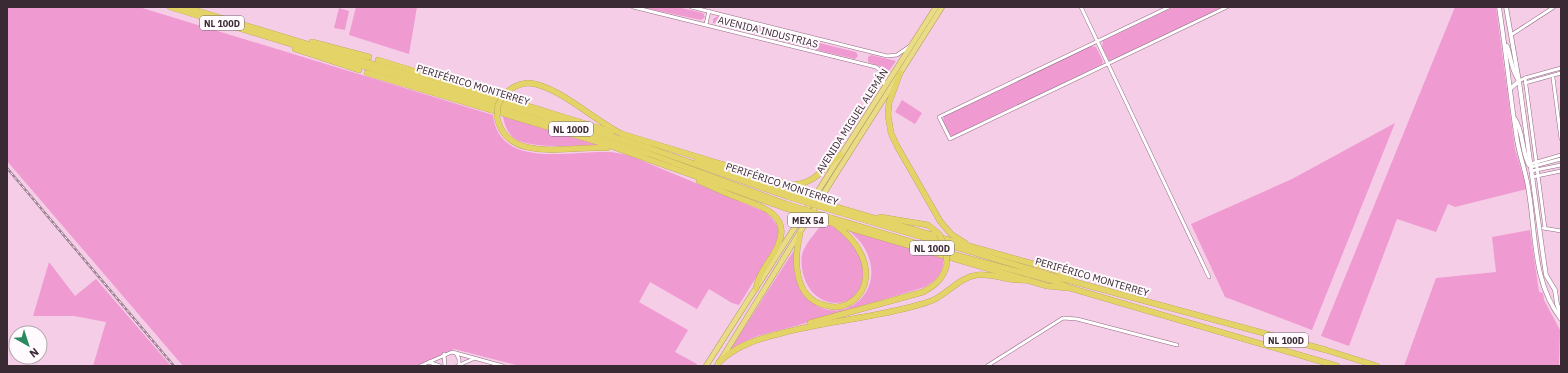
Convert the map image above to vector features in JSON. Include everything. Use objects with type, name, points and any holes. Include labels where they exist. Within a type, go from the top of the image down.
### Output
[{"type":"highway","name":"PERIFÉRICO MONTERREY","points":[[170,7],[649,148],[790,195],[1072,281],[1326,350],[1377,366]]},
{"type":"highway","name":"PERIFÉRICO MONTERREY","points":[[185,7],[274,37],[650,154],[786,206],[831,221],[1054,281],[1070,288],[1337,366]]},
{"type":"highway","name":"AVENIDA MIGUEL ALEMÁN","points":[[706,366],[936,7]]},
{"type":"highway","name":"AVENIDA MIGUEL ALEMÁN","points":[[718,364],[942,7]]},
{"type":"highway","points":[[274,37],[294,37],[369,57]]},
{"type":"highway","points":[[274,37],[295,49],[359,70]]},
{"type":"highway","points":[[378,60],[790,185],[800,184],[815,179],[840,155]]},
{"type":"highway","points":[[367,73],[619,150],[786,206]]},
{"type":"highway","points":[[900,74],[890,97],[888,109],[889,127],[893,140],[943,225],[951,234],[960,240],[986,250]]},
{"type":"highway","points":[[619,150],[603,147],[548,150],[516,143],[507,138],[500,130],[497,117],[498,105],[504,94],[514,87],[524,83],[541,86],[568,100],[605,126],[622,134]]},
{"type":"highway","points":[[661,146],[790,195]]},
{"type":"highway","points":[[668,166],[722,191],[764,207],[776,216],[781,230],[780,241],[760,275],[756,289]]},
{"type":"highway","points":[[836,209],[863,215],[1056,270],[1072,281]]},
{"type":"highway","points":[[801,328],[824,319],[923,292],[941,279],[947,264],[946,248],[939,234],[928,225],[863,215]]},
{"type":"highway","points":[[800,234],[796,254],[797,270],[800,282],[806,293],[819,304],[835,307],[845,305],[855,299],[862,291],[866,278],[866,272],[863,259],[857,246],[847,234],[831,221]]},
{"type":"highway","points":[[831,221],[1052,287],[1070,288]]},
{"type":"highway","points":[[718,364],[731,352],[745,344],[801,328],[916,306],[935,299],[960,281],[975,275],[1013,280],[1028,280]]},
{"type":"street","name":"AVENIDA INDUSTRIAS","points":[[633,7],[876,66],[882,72],[885,87]]},
{"type":"street","name":"AVENIDA INDUSTRIAS","points":[[691,7],[886,56],[898,55],[912,45]]},
{"type":"street","points":[[1081,7],[1209,277]]},
{"type":"street","points":[[1169,7],[939,117],[950,139],[1227,7]]},
{"type":"street","points":[[1499,7],[1517,141],[1526,172],[1530,194],[1536,251],[1542,282],[1561,319]]},
{"type":"street","points":[[1506,7],[1520,81],[1546,275],[1555,290],[1557,304],[1561,314]]},
{"type":"street","points":[[1511,35],[1554,7]]},
{"type":"street","points":[[706,24],[709,11]]},
{"type":"street","points":[[1504,41],[1510,54],[1513,72],[1520,81],[1525,83],[1561,74]]},
{"type":"street","points":[[1510,89],[1524,78],[1561,68]]},
{"type":"street","points":[[1552,70],[1561,139]]},
{"type":"street","points":[[1524,78],[1545,228]]},
{"type":"street","points":[[1556,97],[1561,95]]},
{"type":"street","points":[[1514,116],[1520,126],[1525,158],[1531,168],[1538,170],[1561,165]]},
{"type":"street","points":[[1531,168],[1536,164],[1561,155]]},
{"type":"street","points":[[1536,164],[1561,159]]},
{"type":"street","points":[[1532,177],[1561,171]]},
{"type":"street","points":[[1539,228],[1561,231]]},
{"type":"street","points":[[987,366],[1063,318],[1077,319],[1178,345]]},
{"type":"street","points":[[420,366],[450,352],[503,366]]},
{"type":"street","points":[[456,353],[459,359],[458,366]]},
{"type":"street","points":[[444,354],[445,366]]},
{"type":"street","points":[[458,366],[473,359]]},
{"type":"street","points":[[429,362],[440,366]]},
{"type":"shaded area","points":[[7,7],[139,7],[493,115],[498,132],[508,143],[522,150],[556,154],[610,152],[631,156],[765,212],[777,225],[779,233],[778,242],[739,305],[732,303],[709,289],[697,309],[650,282],[639,302],[688,330],[675,352],[697,364],[695,366],[520,366],[454,349],[417,366],[183,366],[7,161]]},
{"type":"shaded area","points":[[356,7],[417,7],[409,54],[349,35]]},
{"type":"shaded area","points":[[640,7],[677,7],[703,13],[705,17],[701,20]]},
{"type":"shaded area","points":[[1174,7],[1224,7],[1109,61],[1102,47],[1103,41]]},
{"type":"shaded area","points":[[1455,7],[1496,7],[1515,149],[1527,189],[1455,207],[1448,204],[1436,232],[1397,219],[1349,346],[1321,336]]},
{"type":"shaded area","points":[[339,8],[349,11],[345,30],[334,28]]},
{"type":"shaded area","points":[[718,16],[796,36],[797,41],[794,44],[713,23],[713,19]]},
{"type":"shaded area","points":[[807,40],[856,52],[858,56],[855,59],[808,48],[805,44]]},
{"type":"shaded area","points":[[1090,46],[1096,47],[1103,61],[1102,64],[953,136],[949,135],[943,123],[945,115]]},
{"type":"shaded area","points":[[871,55],[896,61],[885,75],[881,67],[868,62],[868,57]]},
{"type":"shaded area","points":[[902,100],[922,113],[915,124],[895,112]]},
{"type":"shaded area","points":[[503,116],[603,145],[549,146],[519,141],[512,137]]},
{"type":"shaded area","points":[[1395,123],[1312,330],[1225,297],[1191,224],[1292,179]]},
{"type":"shaded area","points":[[823,222],[843,235],[859,254],[862,261],[863,282],[858,292],[850,299],[841,302],[830,302],[820,298],[811,290],[804,277],[802,255],[804,249]]},
{"type":"shaded area","points":[[846,228],[944,258],[941,272],[925,287],[799,325],[763,334],[730,350],[796,247],[794,266],[796,278],[802,289],[813,303],[826,310],[840,310],[853,305],[863,296],[870,283],[871,268],[866,251],[858,239]]},
{"type":"shaded area","points":[[1530,230],[1539,292],[1543,293],[1544,300],[1560,330],[1559,366],[1404,366],[1436,278],[1496,272],[1492,237]]},
{"type":"shaded area","points":[[49,262],[75,296],[96,279],[171,366],[93,366],[106,322],[74,316],[33,316]]},
{"type":"railway","points":[[7,168],[174,366]]}]
